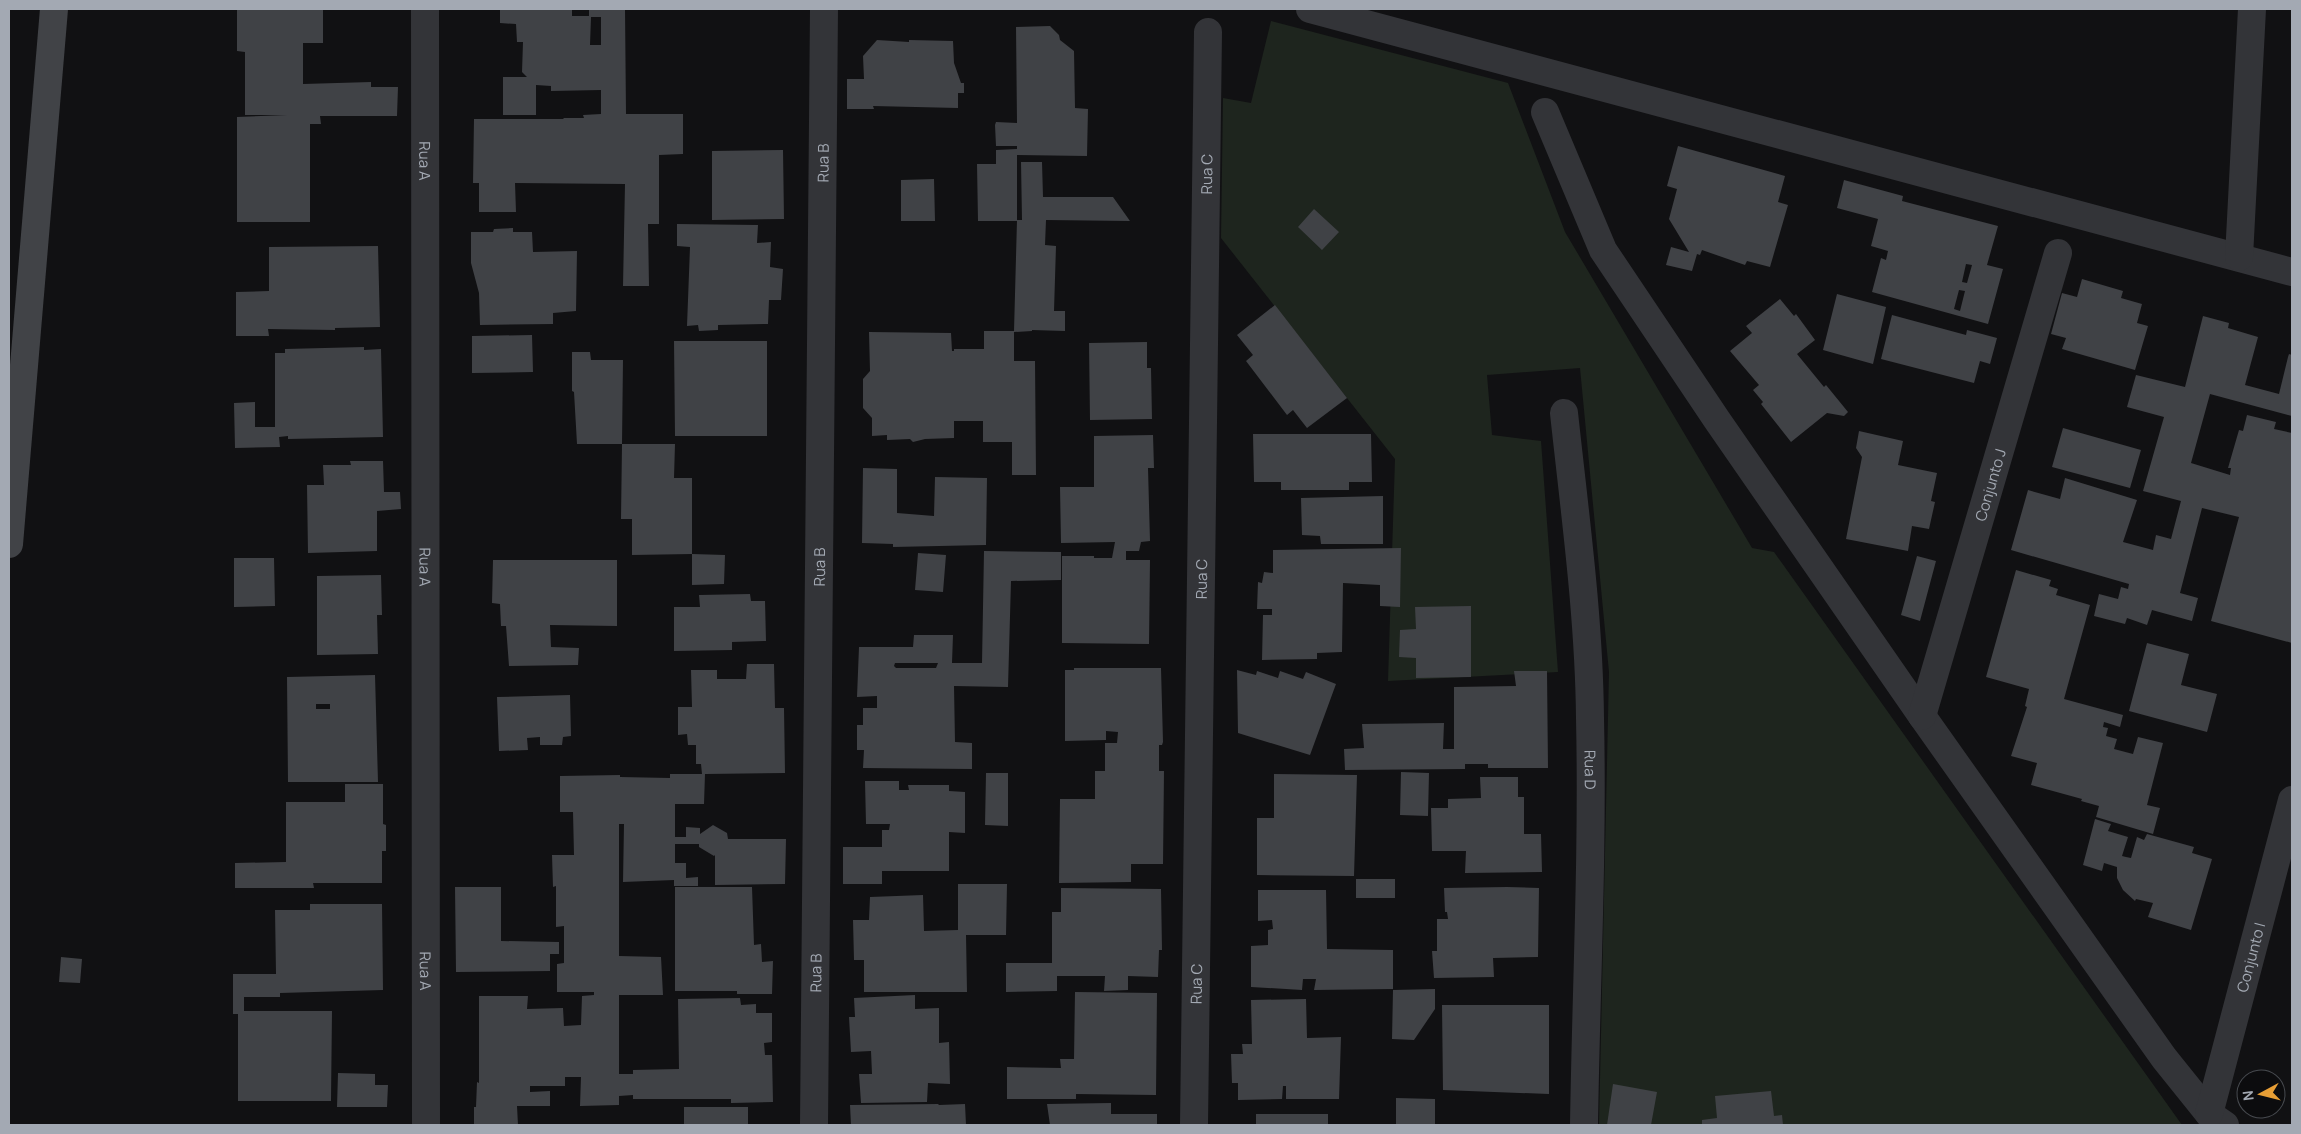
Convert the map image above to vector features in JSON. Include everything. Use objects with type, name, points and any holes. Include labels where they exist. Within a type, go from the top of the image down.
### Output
[{"type":"main road","points":[[9,544],[54,9]]},
{"type":"street","name":"Rua A","points":[[425,9],[426,1125]]},
{"type":"street","name":"Rua B","points":[[814,1125],[824,9]]},
{"type":"street","points":[[2238,257],[2252,9]]},
{"type":"street","points":[[1324,11],[2292,272]]},
{"type":"street","name":"Rua C","points":[[1194,1125],[1208,32]]},
{"type":"street","points":[[1546,112],[1603,250],[1712,412],[1922,716],[2164,1058],[2217,1120]]},
{"type":"street","name":"Conjunto J","points":[[1922,716],[2058,254]]},
{"type":"street","name":"Rua D","points":[[1564,414],[1584,587],[1590,717],[1589,911],[1584,1125]]},
{"type":"street","name":"Conjunto I","points":[[2217,1120],[2292,800]]},
{"type":"shaded area","points":[[1271,21],[1508,83],[1565,232],[1752,548],[1774,552],[2182,1125],[1599,1125],[1609,672],[1580,368],[1487,375],[1492,435],[1541,441],[1558,672],[1388,681],[1395,459],[1221,238],[1223,98],[1251,103]]},
{"type":"building","points":[[237,9],[323,10],[323,43],[303,43],[303,84],[371,82],[371,87],[398,87],[397,116],[320,116],[321,124],[310,124],[310,222],[237,222],[237,117],[287,115],[245,115],[245,52],[237,51]]},
{"type":"building","points":[[500,9],[572,9],[572,16],[589,16],[589,9],[625,9],[626,114],[683,114],[683,154],[659,155],[659,224],[648,224],[649,286],[623,286],[625,184],[515,183],[516,212],[479,212],[479,183],[473,183],[474,119],[564,119],[584,118],[583,115],[601,114],[601,90],[551,91],[551,86],[536,85],[536,115],[503,115],[503,77],[527,77],[522,72],[523,42],[517,42],[516,24],[500,23]],"holes":[[[591,17],[601,17],[601,45],[590,45]]]},
{"type":"building","points":[[1050,26],[1059,35],[1060,40],[1074,51],[1075,108],[1088,109],[1087,156],[1017,155],[1017,221],[978,221],[977,164],[996,164],[996,150],[1017,149],[1017,146],[996,146],[995,125],[996,122],[1017,123],[1016,27]]},
{"type":"building","points":[[877,40],[909,42],[909,40],[953,41],[954,63],[961,83],[964,83],[964,93],[958,93],[958,108],[873,106],[874,109],[847,109],[847,79],[864,79],[863,56]]},
{"type":"building","points":[[1678,146],[1785,176],[1778,202],[1788,205],[1770,267],[1747,261],[1745,265],[1702,250],[1700,255],[1697,254],[1692,271],[1666,265],[1671,247],[1689,252],[1669,219],[1677,189],[1667,186]]},
{"type":"building","points":[[783,150],[784,219],[712,220],[712,151]]},
{"type":"building","points":[[1021,162],[1042,162],[1043,197],[1113,197],[1130,221],[1046,220],[1045,245],[1056,246],[1054,311],[1065,311],[1065,331],[1032,330],[1014,332],[1014,361],[1035,361],[1036,475],[1012,475],[1012,442],[983,442],[983,421],[954,421],[954,438],[925,439],[913,442],[910,439],[887,440],[887,435],[872,436],[872,418],[863,408],[863,379],[870,371],[869,332],[951,333],[952,351],[954,351],[954,349],[984,349],[984,331],[1014,331],[1017,220],[1022,220]]},
{"type":"building","points":[[934,179],[935,221],[901,221],[901,180]]},
{"type":"building","points":[[1844,180],[1903,196],[1902,201],[1998,226],[1987,265],[2003,269],[1988,324],[1872,292],[1881,258],[1886,260],[1888,251],[1871,246],[1878,219],[1837,208]],"holes":[[[1966,264],[1972,265],[1967,283],[1962,282]],[[1959,290],[1965,291],[1960,311],[1954,309]]]},
{"type":"building","points":[[1314,209],[1339,232],[1322,250],[1298,227]]},
{"type":"building","points":[[677,224],[758,225],[757,243],[771,242],[770,267],[783,269],[781,300],[769,300],[768,324],[718,325],[718,330],[699,331],[698,325],[687,326],[690,247],[677,246]]},
{"type":"building","points":[[513,228],[513,232],[532,232],[533,252],[577,251],[576,311],[553,313],[553,324],[480,325],[479,293],[471,263],[471,232],[493,232],[494,229]]},
{"type":"building","points":[[378,246],[380,327],[335,328],[335,330],[268,329],[269,336],[236,336],[236,292],[269,291],[269,247]]},
{"type":"building","points":[[2082,279],[2123,291],[2121,298],[2142,304],[2137,323],[2148,326],[2135,370],[2062,349],[2066,338],[2051,334],[2062,293],[2077,297]]},
{"type":"building","points":[[1837,294],[1886,307],[1873,364],[1823,350]]},
{"type":"building","points":[[1780,299],[1794,316],[1796,314],[1815,340],[1797,354],[1824,387],[1826,385],[1848,412],[1844,416],[1827,413],[1791,442],[1761,404],[1763,402],[1753,390],[1759,385],[1730,351],[1752,333],[1746,326]]},
{"type":"building","points":[[1275,305],[1347,398],[1307,428],[1293,410],[1287,415],[1246,361],[1253,355],[1237,335]]},
{"type":"building","points":[[1892,315],[1966,335],[1967,330],[1997,338],[1990,364],[1980,361],[1974,383],[1881,359]]},
{"type":"building","points":[[2203,316],[2229,323],[2228,328],[2258,337],[2245,385],[2279,394],[2289,354],[2292,355],[2292,416],[2210,394],[2191,463],[2230,475],[2231,468],[2228,468],[2239,430],[2243,431],[2247,415],[2276,422],[2274,429],[2292,433],[2292,643],[2211,621],[2239,517],[2202,508],[2180,593],[2198,598],[2192,621],[2152,610],[2147,625],[2127,618],[2125,624],[2094,616],[2099,594],[2118,599],[2121,587],[2128,589],[2129,584],[2011,550],[2028,490],[2060,499],[2065,478],[2137,500],[2123,542],[2153,550],[2156,535],[2171,539],[2181,501],[2143,491],[2164,417],[2127,407],[2136,375],[2185,387]]},
{"type":"building","points":[[532,335],[533,372],[472,373],[472,336]]},
{"type":"building","points":[[674,341],[767,341],[767,436],[675,436]]},
{"type":"building","points":[[1147,342],[1147,368],[1151,368],[1152,419],[1090,420],[1089,343]]},
{"type":"building","points":[[364,347],[364,350],[381,349],[383,437],[288,439],[288,436],[279,437],[280,447],[235,448],[234,403],[255,402],[255,427],[275,427],[275,353],[285,353],[285,349]]},
{"type":"building","points":[[572,352],[590,352],[591,360],[623,360],[622,444],[577,444],[574,392],[572,391]]},
{"type":"building","points":[[2063,428],[2141,450],[2130,488],[2052,467]]},
{"type":"building","points":[[1859,431],[1903,441],[1898,465],[1937,473],[1931,501],[1935,502],[1929,529],[1912,526],[1908,551],[1846,539],[1862,457],[1856,448]]},
{"type":"building","points":[[1253,434],[1371,434],[1372,482],[1349,482],[1349,490],[1281,490],[1281,482],[1254,482]]},
{"type":"building","points":[[1153,435],[1154,468],[1148,468],[1150,541],[1141,542],[1139,551],[1126,551],[1126,560],[1150,560],[1149,644],[1062,643],[1062,556],[1112,558],[1115,542],[1061,543],[1060,487],[1094,487],[1094,436]]},
{"type":"building","points":[[622,444],[675,444],[674,478],[692,478],[692,554],[632,555],[632,519],[621,519]]},
{"type":"building","points":[[350,461],[383,461],[384,492],[400,492],[401,509],[377,511],[377,551],[308,553],[307,485],[324,485],[323,465],[351,465]]},
{"type":"building","points":[[863,468],[897,469],[897,513],[934,516],[935,477],[987,478],[986,545],[893,547],[893,544],[862,543]]},
{"type":"building","points":[[1383,496],[1383,544],[1321,544],[1320,536],[1302,535],[1301,498]]},
{"type":"building","points":[[1401,548],[1400,607],[1380,606],[1380,585],[1343,583],[1342,652],[1317,653],[1317,659],[1262,660],[1263,615],[1272,615],[1272,609],[1257,609],[1258,582],[1262,583],[1264,572],[1273,573],[1273,550]]},
{"type":"building","points":[[984,551],[1061,552],[1061,580],[1011,581],[1008,687],[954,686],[955,742],[972,743],[972,769],[863,768],[864,750],[857,750],[857,725],[863,725],[863,708],[877,708],[877,696],[857,697],[859,647],[913,647],[914,635],[953,635],[952,663],[982,663]],"holes":[[[895,663],[938,663],[936,668],[896,668],[894,666]]]},
{"type":"building","points":[[918,553],[946,555],[943,592],[915,590]]},
{"type":"building","points":[[692,554],[725,555],[724,584],[692,585]]},
{"type":"building","points":[[1917,556],[1936,561],[1920,621],[1901,615]]},
{"type":"building","points":[[234,558],[274,558],[275,606],[234,607]]},
{"type":"building","points":[[493,560],[617,560],[617,626],[550,625],[551,647],[579,648],[578,665],[509,666],[506,626],[501,626],[500,604],[492,603]]},
{"type":"building","points":[[2016,570],[2051,580],[2049,586],[2058,589],[2056,595],[2090,605],[2064,699],[2123,715],[2120,727],[2104,722],[2103,727],[2108,728],[2106,736],[2117,739],[2114,749],[2133,754],[2138,737],[2163,743],[2147,805],[2160,808],[2153,834],[2096,817],[2099,806],[2081,801],[2082,799],[2031,785],[2037,763],[2011,756],[2027,707],[2025,706],[2029,689],[1986,677]]},
{"type":"building","points":[[381,575],[382,615],[377,615],[378,654],[317,655],[317,576]]},
{"type":"building","points":[[750,594],[751,601],[765,601],[766,641],[732,642],[732,650],[674,651],[674,607],[700,607],[699,595]]},
{"type":"building","points":[[1471,606],[1471,677],[1416,678],[1416,658],[1399,657],[1400,630],[1416,629],[1415,607]]},
{"type":"building","points":[[2147,643],[2189,654],[2181,685],[2217,694],[2207,732],[2129,711]]},
{"type":"building","points":[[747,664],[774,664],[775,708],[784,708],[785,773],[705,774],[704,804],[675,804],[675,837],[686,837],[686,827],[700,828],[700,834],[713,825],[727,833],[728,839],[786,839],[785,884],[715,885],[715,855],[699,847],[699,844],[675,844],[675,863],[686,863],[686,878],[698,877],[698,886],[674,886],[674,880],[623,882],[624,824],[619,824],[619,956],[661,957],[663,995],[619,995],[619,1074],[633,1074],[633,1070],[679,1069],[678,999],[740,998],[741,1005],[756,1004],[756,1013],[772,1013],[772,1042],[764,1043],[765,1055],[772,1055],[773,1102],[731,1103],[731,1099],[633,1099],[633,1095],[619,1096],[619,1105],[580,1106],[581,1077],[565,1077],[565,1086],[530,1086],[530,1092],[550,1091],[550,1106],[517,1106],[518,1125],[474,1125],[477,1082],[479,1083],[479,996],[528,996],[527,1009],[563,1008],[564,1026],[581,1025],[582,996],[594,995],[594,992],[557,992],[557,964],[564,963],[564,926],[556,927],[556,886],[553,887],[552,855],[574,855],[573,812],[560,812],[560,776],[620,775],[620,777],[670,778],[670,774],[702,774],[701,764],[696,764],[696,745],[688,745],[687,734],[678,735],[678,707],[692,707],[691,670],[717,670],[717,679],[746,679]]},
{"type":"building","points":[[1074,668],[1161,668],[1163,742],[1162,745],[1159,745],[1159,771],[1164,771],[1163,864],[1131,864],[1131,882],[1059,883],[1060,799],[1095,799],[1095,771],[1105,771],[1105,743],[1117,743],[1118,732],[1106,731],[1106,740],[1065,741],[1065,670],[1074,670]]},
{"type":"building","points":[[1237,670],[1256,675],[1257,671],[1278,678],[1280,671],[1303,679],[1306,672],[1336,684],[1310,755],[1238,733]]},
{"type":"building","points":[[1514,671],[1547,671],[1548,768],[1488,768],[1488,764],[1465,764],[1465,769],[1345,770],[1344,749],[1364,748],[1362,724],[1444,723],[1443,749],[1454,749],[1454,687],[1516,686]]},
{"type":"building","points":[[375,675],[378,782],[288,782],[287,677]],"holes":[[[316,704],[330,704],[330,709],[316,709]]]},
{"type":"building","points":[[570,695],[571,736],[563,737],[562,745],[540,745],[540,737],[527,738],[528,750],[499,751],[497,697]]},
{"type":"building","points":[[1401,772],[1429,773],[1428,816],[1400,815]]},
{"type":"building","points":[[986,773],[1008,773],[1008,826],[985,825]]},
{"type":"building","points":[[1274,774],[1357,775],[1354,876],[1257,875],[1257,818],[1274,818]]},
{"type":"building","points":[[1480,777],[1518,777],[1518,797],[1524,797],[1524,834],[1541,834],[1542,872],[1465,873],[1466,851],[1432,851],[1431,808],[1448,808],[1448,799],[1481,798]]},
{"type":"building","points":[[865,781],[899,781],[899,790],[909,790],[908,785],[949,785],[949,791],[965,792],[965,833],[949,832],[949,871],[882,871],[882,884],[843,884],[843,847],[882,847],[882,830],[889,830],[890,824],[866,824]]},
{"type":"building","points":[[345,784],[383,784],[383,824],[386,825],[386,851],[382,851],[382,883],[313,883],[314,888],[235,888],[235,863],[286,862],[286,802],[345,802]]},
{"type":"building","points":[[2095,819],[2111,824],[2108,831],[2128,837],[2122,856],[2131,858],[2137,837],[2144,840],[2147,834],[2194,847],[2192,853],[2212,859],[2191,930],[2148,917],[2153,903],[2136,899],[2135,901],[2123,890],[2117,878],[2117,867],[2104,863],[2102,871],[2083,865]]},
{"type":"building","points":[[1356,879],[1395,879],[1395,898],[1356,898]]},
{"type":"building","points":[[958,884],[1007,884],[1006,935],[966,935],[967,992],[864,992],[864,960],[854,960],[853,920],[869,920],[870,897],[923,895],[924,931],[958,930]]},
{"type":"building","points":[[455,887],[501,887],[501,941],[559,942],[559,954],[550,954],[550,971],[456,972]]},
{"type":"building","points":[[675,887],[752,887],[754,945],[761,944],[762,962],[773,961],[772,994],[737,994],[737,991],[675,991]]},
{"type":"building","points":[[1061,888],[1161,889],[1162,950],[1159,950],[1158,977],[1128,976],[1128,990],[1104,991],[1105,976],[1057,976],[1057,991],[1006,992],[1006,963],[1052,963],[1052,912],[1061,912]]},
{"type":"building","points":[[1444,888],[1539,888],[1538,957],[1493,958],[1494,977],[1434,978],[1432,951],[1437,951],[1437,919],[1448,919],[1447,912],[1445,912]]},
{"type":"building","points":[[1258,890],[1326,890],[1327,949],[1393,950],[1393,989],[1314,990],[1316,979],[1303,979],[1302,990],[1251,987],[1251,946],[1268,945],[1268,930],[1273,929],[1272,920],[1258,921]]},
{"type":"building","points":[[310,904],[382,904],[383,990],[280,993],[280,997],[244,997],[244,1011],[332,1011],[331,1101],[238,1101],[238,1014],[233,1014],[233,974],[276,974],[275,910],[310,910]]},
{"type":"building","points":[[61,957],[82,959],[80,983],[59,982]]},
{"type":"building","points":[[1435,989],[1435,1009],[1414,1040],[1392,1039],[1393,990]]},
{"type":"building","points":[[1075,992],[1157,993],[1156,1095],[1076,1094],[1076,1099],[1007,1099],[1007,1067],[1061,1068],[1060,1059],[1074,1059]]},
{"type":"building","points":[[915,995],[915,1009],[939,1008],[939,1043],[949,1042],[950,1084],[928,1083],[927,1102],[861,1103],[859,1074],[872,1074],[871,1051],[851,1052],[849,1017],[855,1017],[854,998]]},
{"type":"building","points":[[1306,999],[1307,1038],[1341,1037],[1339,1099],[1286,1099],[1286,1086],[1283,1086],[1282,1099],[1238,1100],[1238,1083],[1232,1083],[1231,1054],[1243,1054],[1242,1044],[1252,1044],[1251,1000]]},
{"type":"building","points":[[1442,1005],[1549,1005],[1549,1094],[1443,1090]]},
{"type":"building","points":[[338,1073],[375,1074],[375,1085],[388,1085],[387,1107],[337,1107]]},
{"type":"building","points":[[1613,1084],[1657,1092],[1651,1125],[1607,1125]]},
{"type":"building","points":[[1771,1091],[1774,1116],[1782,1115],[1783,1125],[1702,1125],[1702,1120],[1717,1118],[1715,1096]]},
{"type":"building","points":[[1396,1098],[1435,1099],[1435,1125],[1396,1125]]},
{"type":"building","points":[[1111,1103],[1111,1114],[1157,1114],[1157,1125],[1050,1125],[1047,1104]]},
{"type":"building","points":[[965,1104],[966,1125],[851,1125],[850,1105]]},
{"type":"building","points":[[684,1107],[748,1107],[748,1125],[684,1125]]},
{"type":"building","points":[[1256,1114],[1328,1114],[1328,1125],[1256,1125]]}]
